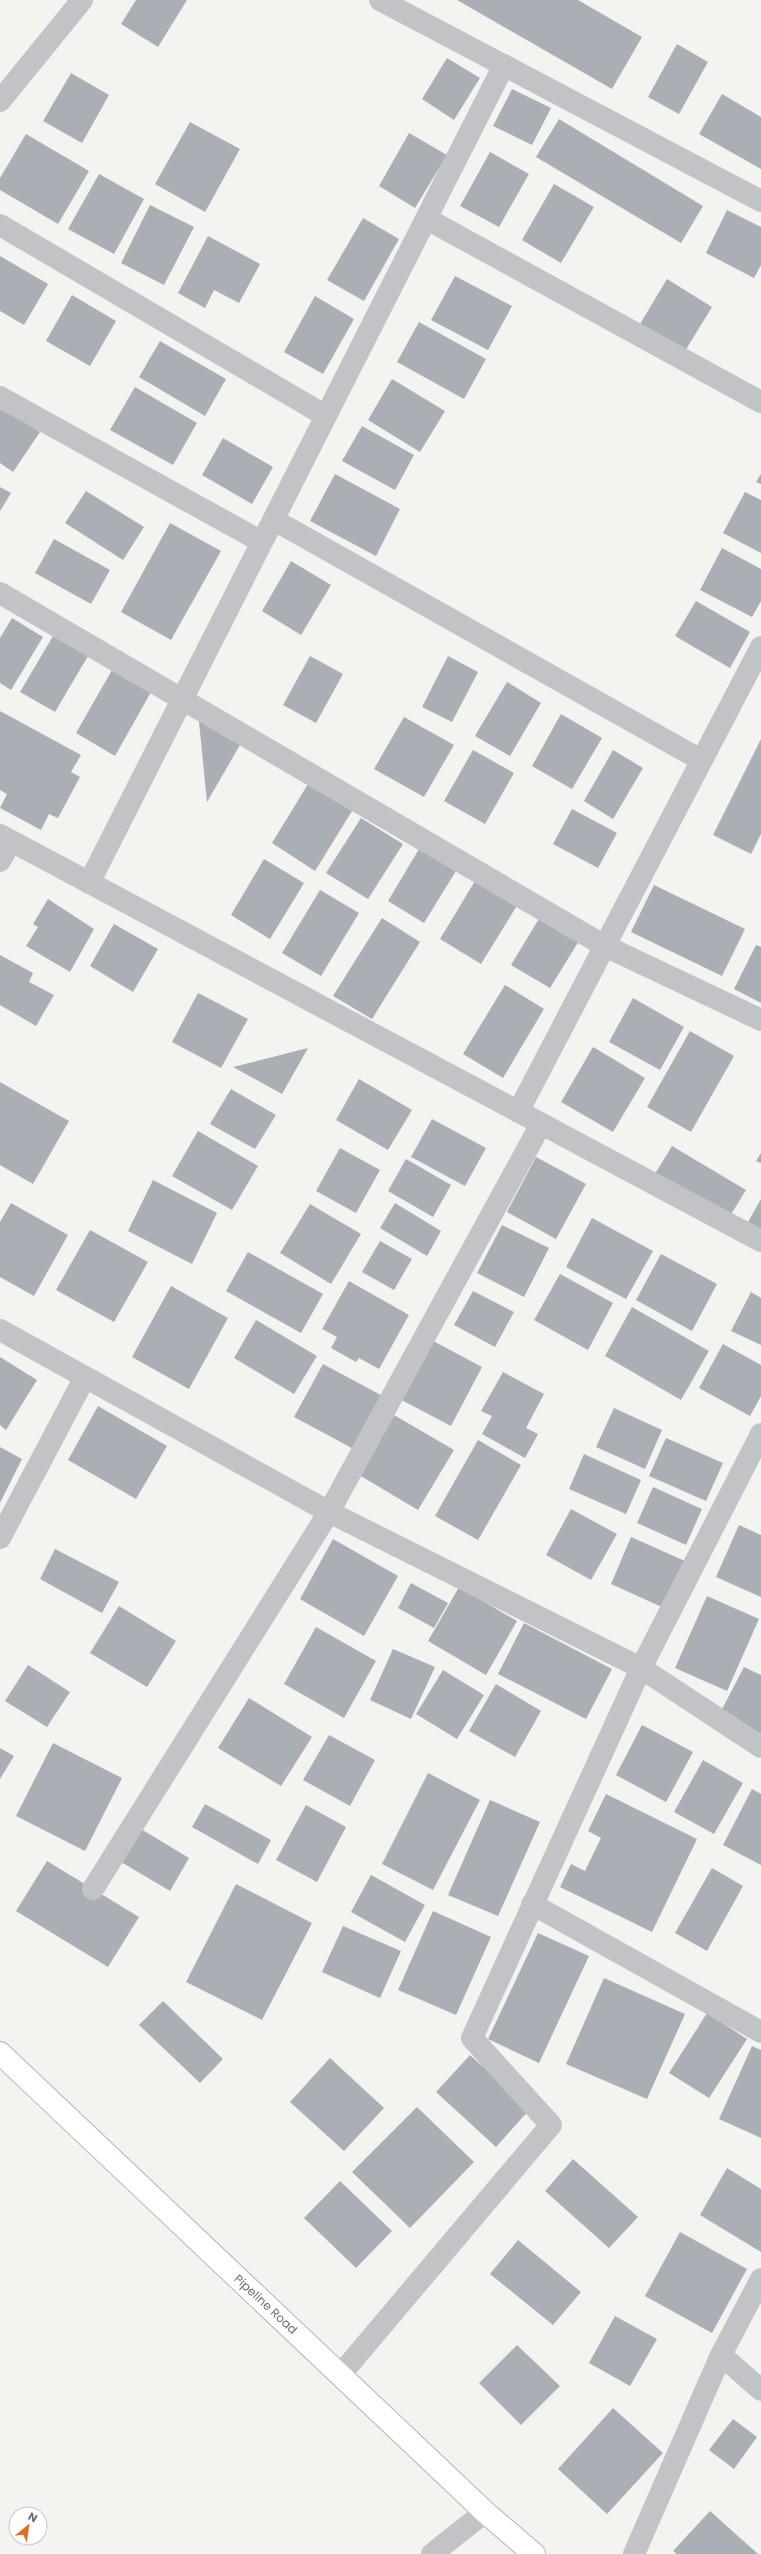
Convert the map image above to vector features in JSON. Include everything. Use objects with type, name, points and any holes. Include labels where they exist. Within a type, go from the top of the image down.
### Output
[{"type":"main road","name":"Pipeline Road","points":[[0,2053],[485,2512],[534,2554]]},
{"type":"street","points":[[0,101],[82,0]]},
{"type":"street","points":[[381,0],[761,201]]},
{"type":"street","points":[[89,883],[504,65]]},
{"type":"street","points":[[427,219],[761,402]]},
{"type":"street","points":[[0,225],[326,416]]},
{"type":"street","points":[[0,397],[262,542]]},
{"type":"street","points":[[274,520],[701,760]]},
{"type":"street","points":[[0,593],[605,946],[761,1020]]},
{"type":"street","points":[[518,1112],[761,646]]},
{"type":"street","points":[[0,861],[5,838],[761,1241]]},
{"type":"street","points":[[93,1889],[329,1512],[541,1124]]},
{"type":"street","points":[[0,1330],[329,1512],[641,1668],[761,1747]]},
{"type":"street","points":[[0,1538],[85,1377]]},
{"type":"street","points":[[340,2374],[551,2125],[472,2038],[641,1668],[761,1434]]},
{"type":"street","points":[[532,1904],[761,2032]]},
{"type":"street","points":[[634,2554],[721,2355],[761,2279]]},
{"type":"street","points":[[721,2355],[761,2390]]},
{"type":"street","points":[[432,2554],[485,2512]]},
{"type":"building","points":[[136,0],[187,0],[158,47],[121,24]]},
{"type":"building","points":[[457,0],[578,0],[642,37],[612,89]]},
{"type":"building","points":[[677,44],[708,62],[679,114],[648,97]]},
{"type":"building","points":[[447,58],[480,78],[454,120],[422,99]]},
{"type":"building","points":[[71,73],[109,95],[82,143],[43,121]]},
{"type":"building","points":[[512,89],[551,108],[532,145],[493,126]]},
{"type":"building","points":[[722,94],[761,117],[761,169],[699,134]]},
{"type":"building","points":[[559,119],[703,206],[681,243],[536,157]]},
{"type":"building","points":[[190,122],[240,149],[205,212],[155,184]]},
{"type":"building","points":[[409,133],[447,155],[415,208],[379,186]]},
{"type":"building","points":[[26,134],[89,171],[58,224],[0,190],[0,178]]},
{"type":"building","points":[[490,152],[529,174],[499,227],[460,206]]},
{"type":"building","points":[[99,174],[144,199],[114,254],[68,229]]},
{"type":"building","points":[[554,184],[594,207],[561,263],[522,240]]},
{"type":"building","points":[[150,205],[194,227],[164,285],[121,263]]},
{"type":"building","points":[[727,210],[761,227],[761,265],[754,278],[706,253]]},
{"type":"building","points":[[363,218],[399,239],[364,301],[327,280]]},
{"type":"building","points":[[208,236],[260,264],[239,303],[214,290],[205,308],[178,293]]},
{"type":"building","points":[[0,256],[48,284],[24,325],[0,311]]},
{"type":"building","points":[[455,276],[512,306],[488,350],[431,320]]},
{"type":"building","points":[[667,279],[712,307],[685,351],[640,324]]},
{"type":"building","points":[[72,295],[116,321],[90,366],[46,341]]},
{"type":"building","points":[[315,296],[354,319],[323,374],[284,352]]},
{"type":"building","points":[[419,322],[486,359],[464,399],[397,362]]},
{"type":"building","points":[[160,341],[226,379],[205,416],[139,377]]},
{"type":"building","points":[[392,379],[445,411],[420,452],[368,420]]},
{"type":"building","points":[[135,387],[197,423],[173,465],[110,430]]},
{"type":"building","points":[[0,405],[40,432],[13,472],[0,463]]},
{"type":"building","points":[[362,426],[414,455],[395,490],[342,461]]},
{"type":"building","points":[[223,438],[273,467],[252,504],[202,475]]},
{"type":"building","points":[[335,474],[400,509],[376,556],[310,521]]},
{"type":"building","points":[[761,474],[761,484],[756,482]]},
{"type":"building","points":[[0,487],[11,493],[0,511]]},
{"type":"building","points":[[86,491],[144,527],[123,560],[65,523]]},
{"type":"building","points":[[745,492],[761,500],[761,553],[723,533]]},
{"type":"building","points":[[170,523],[221,551],[171,640],[121,612]]},
{"type":"building","points":[[54,539],[110,570],[91,604],[35,573]]},
{"type":"building","points":[[722,548],[761,569],[761,601],[752,617],[700,590]]},
{"type":"building","points":[[291,561],[331,585],[301,635],[262,611]]},
{"type":"building","points":[[696,601],[750,632],[730,668],[675,636]]},
{"type":"building","points":[[12,618],[43,637],[11,690],[0,683],[0,638]]},
{"type":"building","points":[[53,636],[88,656],[55,712],[20,692]]},
{"type":"building","points":[[310,656],[343,674],[316,723],[283,705]]},
{"type":"building","points":[[448,656],[478,672],[452,722],[422,707]]},
{"type":"building","points":[[112,670],[151,692],[115,756],[76,733]]},
{"type":"building","points":[[507,682],[541,703],[510,756],[475,736]]},
{"type":"building","points":[[0,711],[81,755],[71,772],[80,777],[58,818],[49,814],[41,830],[0,808],[7,794],[0,790]]},
{"type":"building","points":[[198,712],[244,738],[207,802]]},
{"type":"building","points":[[561,714],[602,738],[572,789],[532,766]]},
{"type":"building","points":[[404,717],[454,745],[424,797],[374,769]]},
{"type":"building","points":[[761,739],[761,834],[751,854],[713,835]]},
{"type":"building","points":[[473,750],[514,773],[485,824],[444,801]]},
{"type":"building","points":[[613,750],[643,768],[613,819],[584,801]]},
{"type":"building","points":[[308,784],[352,811],[315,871],[272,843]]},
{"type":"building","points":[[572,809],[617,833],[598,868],[553,844]]},
{"type":"building","points":[[361,818],[403,844],[368,899],[326,873]]},
{"type":"building","points":[[422,844],[459,866],[424,923],[388,901]]},
{"type":"building","points":[[264,859],[304,883],[270,939],[231,915]]},
{"type":"building","points":[[481,871],[523,896],[481,964],[440,939]]},
{"type":"building","points":[[654,885],[745,929],[722,976],[631,932]]},
{"type":"building","points":[[320,890],[359,913],[321,976],[282,953]]},
{"type":"building","points":[[48,899],[94,929],[70,972],[26,946],[38,927],[33,924]]},
{"type":"building","points":[[543,912],[582,936],[550,988],[511,965]]},
{"type":"building","points":[[382,918],[420,942],[372,1019],[333,996]]},
{"type":"building","points":[[114,924],[158,949],[133,992],[90,966]]},
{"type":"building","points":[[756,945],[761,947],[761,1003],[734,989]]},
{"type":"building","points":[[0,955],[33,973],[29,982],[54,995],[36,1026],[0,1005]]},
{"type":"building","points":[[505,985],[544,1009],[503,1078],[463,1054]]},
{"type":"building","points":[[198,993],[248,1019],[221,1068],[172,1042]]},
{"type":"building","points":[[633,998],[684,1027],[660,1070],[609,1042]]},
{"type":"building","points":[[690,1031],[734,1056],[691,1132],[647,1107]]},
{"type":"building","points":[[593,1047],[645,1078],[613,1132],[561,1102]]},
{"type":"building","points":[[308,1048],[282,1094],[233,1067]]},
{"type":"building","points":[[359,1079],[412,1110],[388,1150],[336,1120]]},
{"type":"building","points":[[0,1082],[69,1121],[33,1184],[0,1165]]},
{"type":"building","points":[[231,1089],[276,1115],[255,1149],[210,1124]]},
{"type":"building","points":[[432,1119],[486,1148],[465,1186],[411,1157]]},
{"type":"building","points":[[198,1131],[258,1166],[232,1210],[172,1176]]},
{"type":"building","points":[[672,1146],[746,1190],[722,1229],[648,1185]]},
{"type":"building","points":[[340,1148],[380,1170],[356,1213],[316,1191]]},
{"type":"building","points":[[761,1153],[761,1163],[756,1161]]},
{"type":"building","points":[[536,1157],[586,1184],[556,1239],[507,1212]]},
{"type":"building","points":[[406,1159],[451,1185],[433,1217],[388,1191]]},
{"type":"building","points":[[153,1180],[217,1213],[192,1264],[128,1231]]},
{"type":"building","points":[[761,1199],[761,1248],[740,1236]]},
{"type":"building","points":[[11,1203],[68,1235],[34,1296],[0,1277],[0,1222]]},
{"type":"building","points":[[395,1203],[441,1231],[427,1256],[380,1228]]},
{"type":"building","points":[[310,1204],[361,1234],[331,1284],[280,1253]]},
{"type":"building","points":[[592,1218],[653,1251],[626,1299],[566,1267]]},
{"type":"building","points":[[502,1225],[549,1248],[524,1297],[477,1273]]},
{"type":"building","points":[[90,1230],[148,1262],[114,1322],[56,1290]]},
{"type":"building","points":[[380,1241],[412,1259],[394,1290],[362,1272]]},
{"type":"building","points":[[248,1252],[323,1294],[301,1333],[226,1291]]},
{"type":"building","points":[[661,1254],[717,1284],[692,1331],[636,1300]]},
{"type":"building","points":[[560,1274],[613,1303],[588,1350],[534,1320]]},
{"type":"building","points":[[349,1281],[409,1315],[379,1369],[359,1358],[356,1362],[331,1348],[337,1337],[322,1329]]},
{"type":"building","points":[[171,1286],[228,1318],[189,1389],[132,1357]]},
{"type":"building","points":[[473,1291],[514,1312],[495,1347],[454,1325]]},
{"type":"building","points":[[751,1292],[761,1298],[761,1345],[731,1331]]},
{"type":"building","points":[[632,1307],[709,1351],[681,1400],[605,1356]]},
{"type":"building","points":[[256,1320],[317,1356],[294,1394],[234,1358]]},
{"type":"building","points":[[422,1335],[482,1367],[451,1426],[390,1394]]},
{"type":"building","points":[[723,1344],[761,1365],[761,1396],[750,1416],[699,1388]]},
{"type":"building","points":[[0,1357],[37,1380],[6,1430],[0,1425]]},
{"type":"building","points":[[323,1364],[392,1401],[363,1454],[294,1417]]},
{"type":"building","points":[[503,1372],[544,1394],[526,1428],[538,1434],[525,1458],[482,1434],[492,1416],[481,1411]]},
{"type":"building","points":[[98,1406],[167,1446],[136,1499],[68,1460]]},
{"type":"building","points":[[614,1408],[662,1430],[645,1469],[596,1447]]},
{"type":"building","points":[[394,1415],[454,1450],[418,1510],[359,1475]]},
{"type":"building","points":[[666,1438],[723,1463],[706,1501],[649,1476]]},
{"type":"building","points":[[478,1440],[521,1465],[478,1540],[435,1516]]},
{"type":"building","points":[[0,1447],[22,1459],[0,1503]]},
{"type":"building","points":[[584,1454],[641,1480],[626,1514],[569,1489]]},
{"type":"building","points":[[653,1487],[702,1509],[686,1545],[637,1523]]},
{"type":"building","points":[[571,1509],[617,1534],[591,1580],[546,1555]]},
{"type":"building","points":[[739,1525],[761,1535],[761,1597],[716,1577]]},
{"type":"building","points":[[631,1537],[685,1561],[664,1608],[611,1584]]},
{"type":"building","points":[[333,1539],[398,1576],[364,1636],[300,1599]]},
{"type":"building","points":[[55,1549],[119,1582],[102,1613],[40,1579]]},
{"type":"building","points":[[411,1583],[448,1603],[434,1628],[398,1608]]},
{"type":"building","points":[[459,1587],[517,1621],[486,1675],[428,1641]]},
{"type":"building","points":[[707,1596],[759,1619],[727,1691],[675,1668]]},
{"type":"building","points":[[119,1606],[176,1641],[147,1687],[90,1653]]},
{"type":"building","points":[[524,1623],[612,1669],[586,1719],[498,1674]]},
{"type":"building","points":[[316,1627],[376,1661],[344,1718],[284,1684]]},
{"type":"building","points":[[393,1649],[435,1667],[411,1719],[370,1700]]},
{"type":"building","points":[[28,1665],[70,1692],[47,1727],[5,1701]]},
{"type":"building","points":[[744,1667],[761,1675],[761,1734],[720,1713]]},
{"type":"building","points":[[443,1670],[484,1695],[457,1739],[416,1714]]},
{"type":"building","points":[[496,1684],[541,1711],[515,1757],[469,1731]]},
{"type":"building","points":[[249,1698],[312,1737],[281,1786],[218,1748]]},
{"type":"building","points":[[642,1725],[693,1752],[666,1802],[616,1775]]},
{"type":"building","points":[[329,1735],[375,1760],[350,1806],[303,1780]]},
{"type":"building","points":[[53,1743],[122,1778],[85,1851],[16,1816]]},
{"type":"building","points":[[0,1748],[14,1756],[0,1779]]},
{"type":"building","points":[[703,1760],[743,1783],[714,1834],[674,1812]]},
{"type":"building","points":[[428,1773],[480,1800],[433,1890],[382,1864]]},
{"type":"building","points":[[752,1789],[761,1794],[761,1865],[723,1845]]},
{"type":"building","points":[[606,1794],[697,1839],[652,1932],[560,1887],[571,1864],[585,1871],[601,1838],[588,1831]]},
{"type":"building","points":[[490,1800],[540,1822],[498,1916],[448,1895]]},
{"type":"building","points":[[205,1804],[271,1840],[258,1864],[192,1827]]},
{"type":"building","points":[[306,1805],[346,1827],[317,1882],[276,1860]]},
{"type":"building","points":[[141,1829],[189,1858],[170,1891],[121,1862]]},
{"type":"building","points":[[47,1861],[139,1917],[108,1967],[16,1911]]},
{"type":"building","points":[[712,1868],[743,1886],[707,1951],[675,1933]]},
{"type":"building","points":[[371,1875],[425,1905],[405,1942],[351,1912]]},
{"type":"building","points":[[236,1884],[312,1923],[262,2020],[186,1982]]},
{"type":"building","points":[[433,1911],[491,1937],[456,2015],[398,1990]]},
{"type":"building","points":[[343,1926],[401,1951],[380,1998],[322,1972]]},
{"type":"building","points":[[538,1933],[589,1956],[539,2063],[488,2039]]},
{"type":"building","points":[[604,1978],[685,2014],[647,2099],[566,2064]]},
{"type":"building","points":[[163,2001],[223,2059],[200,2083],[139,2025]]},
{"type":"building","points":[[707,2013],[747,2039],[709,2098],[669,2073]]},
{"type":"building","points":[[752,2046],[761,2050],[761,2138],[719,2119]]},
{"type":"building","points":[[470,2055],[530,2109],[496,2147],[436,2092]]},
{"type":"building","points":[[330,2058],[384,2108],[344,2151],[290,2102]]},
{"type":"building","points":[[417,2107],[474,2162],[410,2228],[352,2172]]},
{"type":"building","points":[[573,2159],[638,2217],[609,2248],[545,2191]]},
{"type":"building","points":[[727,2168],[761,2189],[761,2252],[700,2215]]},
{"type":"building","points":[[340,2181],[392,2231],[356,2268],[304,2218]]},
{"type":"building","points":[[680,2232],[747,2269],[712,2333],[645,2296]]},
{"type":"building","points":[[518,2240],[581,2292],[553,2325],[490,2274]]},
{"type":"building","points":[[615,2316],[657,2339],[630,2386],[589,2363]]},
{"type":"building","points":[[517,2345],[560,2386],[521,2425],[479,2383]]},
{"type":"building","points":[[613,2408],[663,2453],[607,2514],[558,2469]]},
{"type":"building","points":[[733,2419],[757,2437],[734,2469],[709,2450]]},
{"type":"building","points":[[710,2511],[758,2554],[677,2554],[673,2551]]}]
